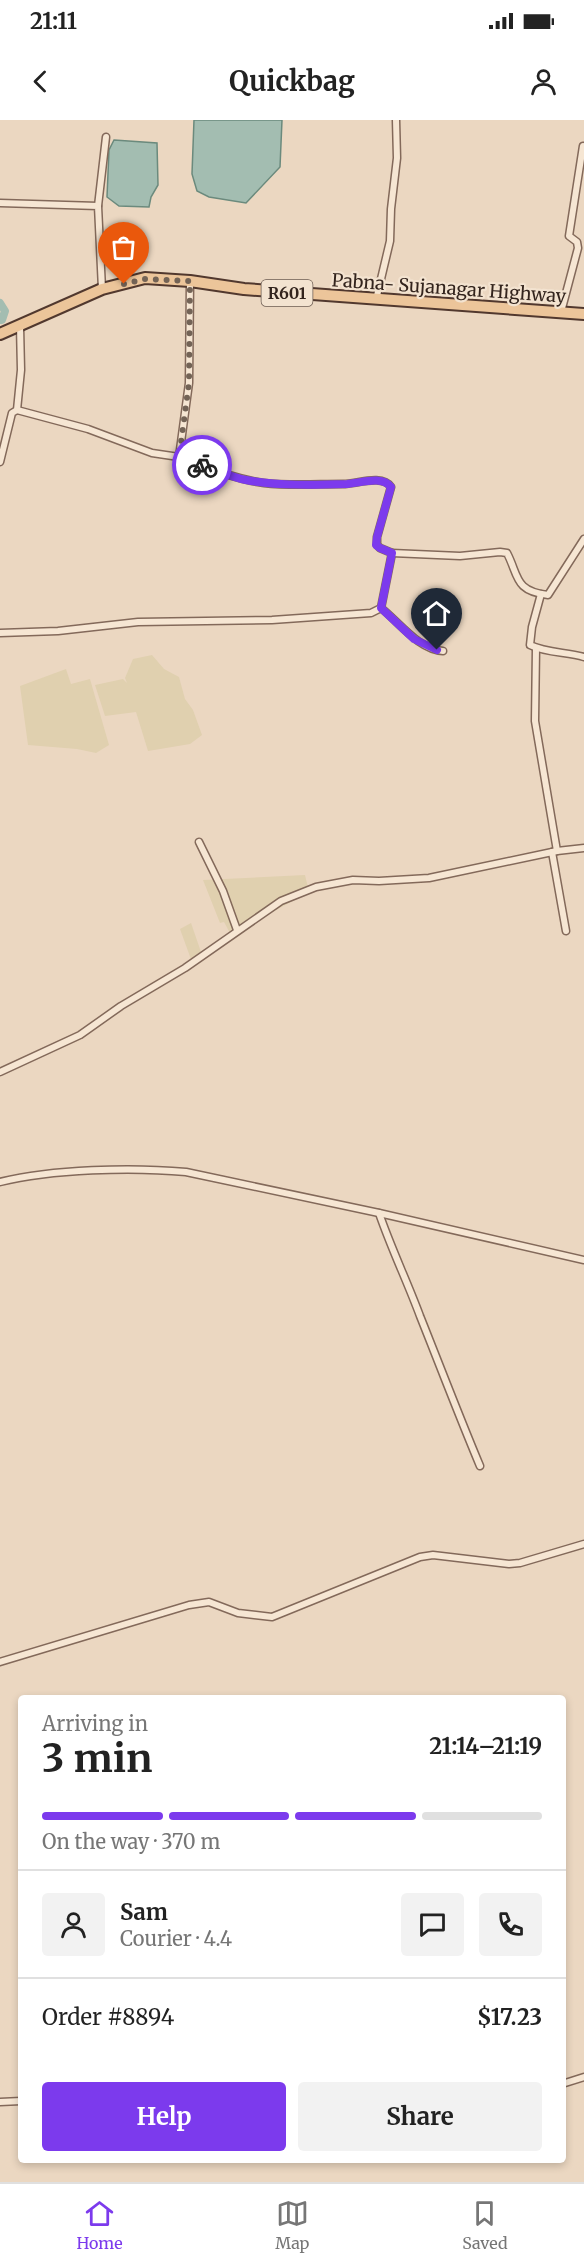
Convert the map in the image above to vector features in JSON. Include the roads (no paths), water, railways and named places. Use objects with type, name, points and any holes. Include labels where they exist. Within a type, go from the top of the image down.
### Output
[{"type":"main road","name":"Pabna- Sujanagar Highway","points":[[0,334],[102,289],[145,279],[190,281],[244,289],[376,300],[584,314]]},
{"type":"street","points":[[376,300],[390,241],[397,159],[396,120]]},
{"type":"street","points":[[102,289],[98,206],[106,137]]},
{"type":"street","points":[[561,312],[578,248],[577,242],[569,236],[583,146]]},
{"type":"street","points":[[0,203],[98,206]]},
{"type":"street","points":[[179,457],[189,383],[190,281]]},
{"type":"street","points":[[17,410],[21,370],[20,326]]},
{"type":"street","points":[[0,462],[12,413],[17,410],[88,429],[152,453],[179,457],[243,479],[265,483],[346,484],[383,480],[391,487],[377,537],[376,545],[380,548],[392,553],[460,556],[507,553],[519,582],[541,594],[548,595],[584,539]]},
{"type":"street","points":[[381,608],[392,553]]},
{"type":"street","points":[[541,594],[529,643],[536,648],[569,652],[584,657]]},
{"type":"street","points":[[0,633],[58,631],[138,622],[272,620],[370,613],[381,608]]},
{"type":"street","points":[[381,608],[414,639],[443,651]]},
{"type":"street","points":[[536,648],[535,722],[566,931]]},
{"type":"street","points":[[199,842],[223,891],[237,930]]},
{"type":"street","points":[[0,1071],[80,1035],[121,1006],[185,968],[237,930],[281,902],[316,887],[353,880],[429,878],[554,851],[584,848]]},
{"type":"street","points":[[0,1182],[78,1172],[163,1170],[186,1173],[379,1213],[584,1260]]},
{"type":"street","points":[[379,1213],[438,1367],[480,1466]]},
{"type":"street","points":[[0,1662],[189,1605],[209,1602],[238,1613],[273,1617],[420,1557],[433,1555],[509,1564],[520,1563],[584,1544]]},
{"type":"street","points":[[566,2083],[584,2077]]},
{"type":"street","points":[[0,2102],[18,2102]]},
{"type":"waterway","points":[[0,303],[5,311],[0,320]]}]
